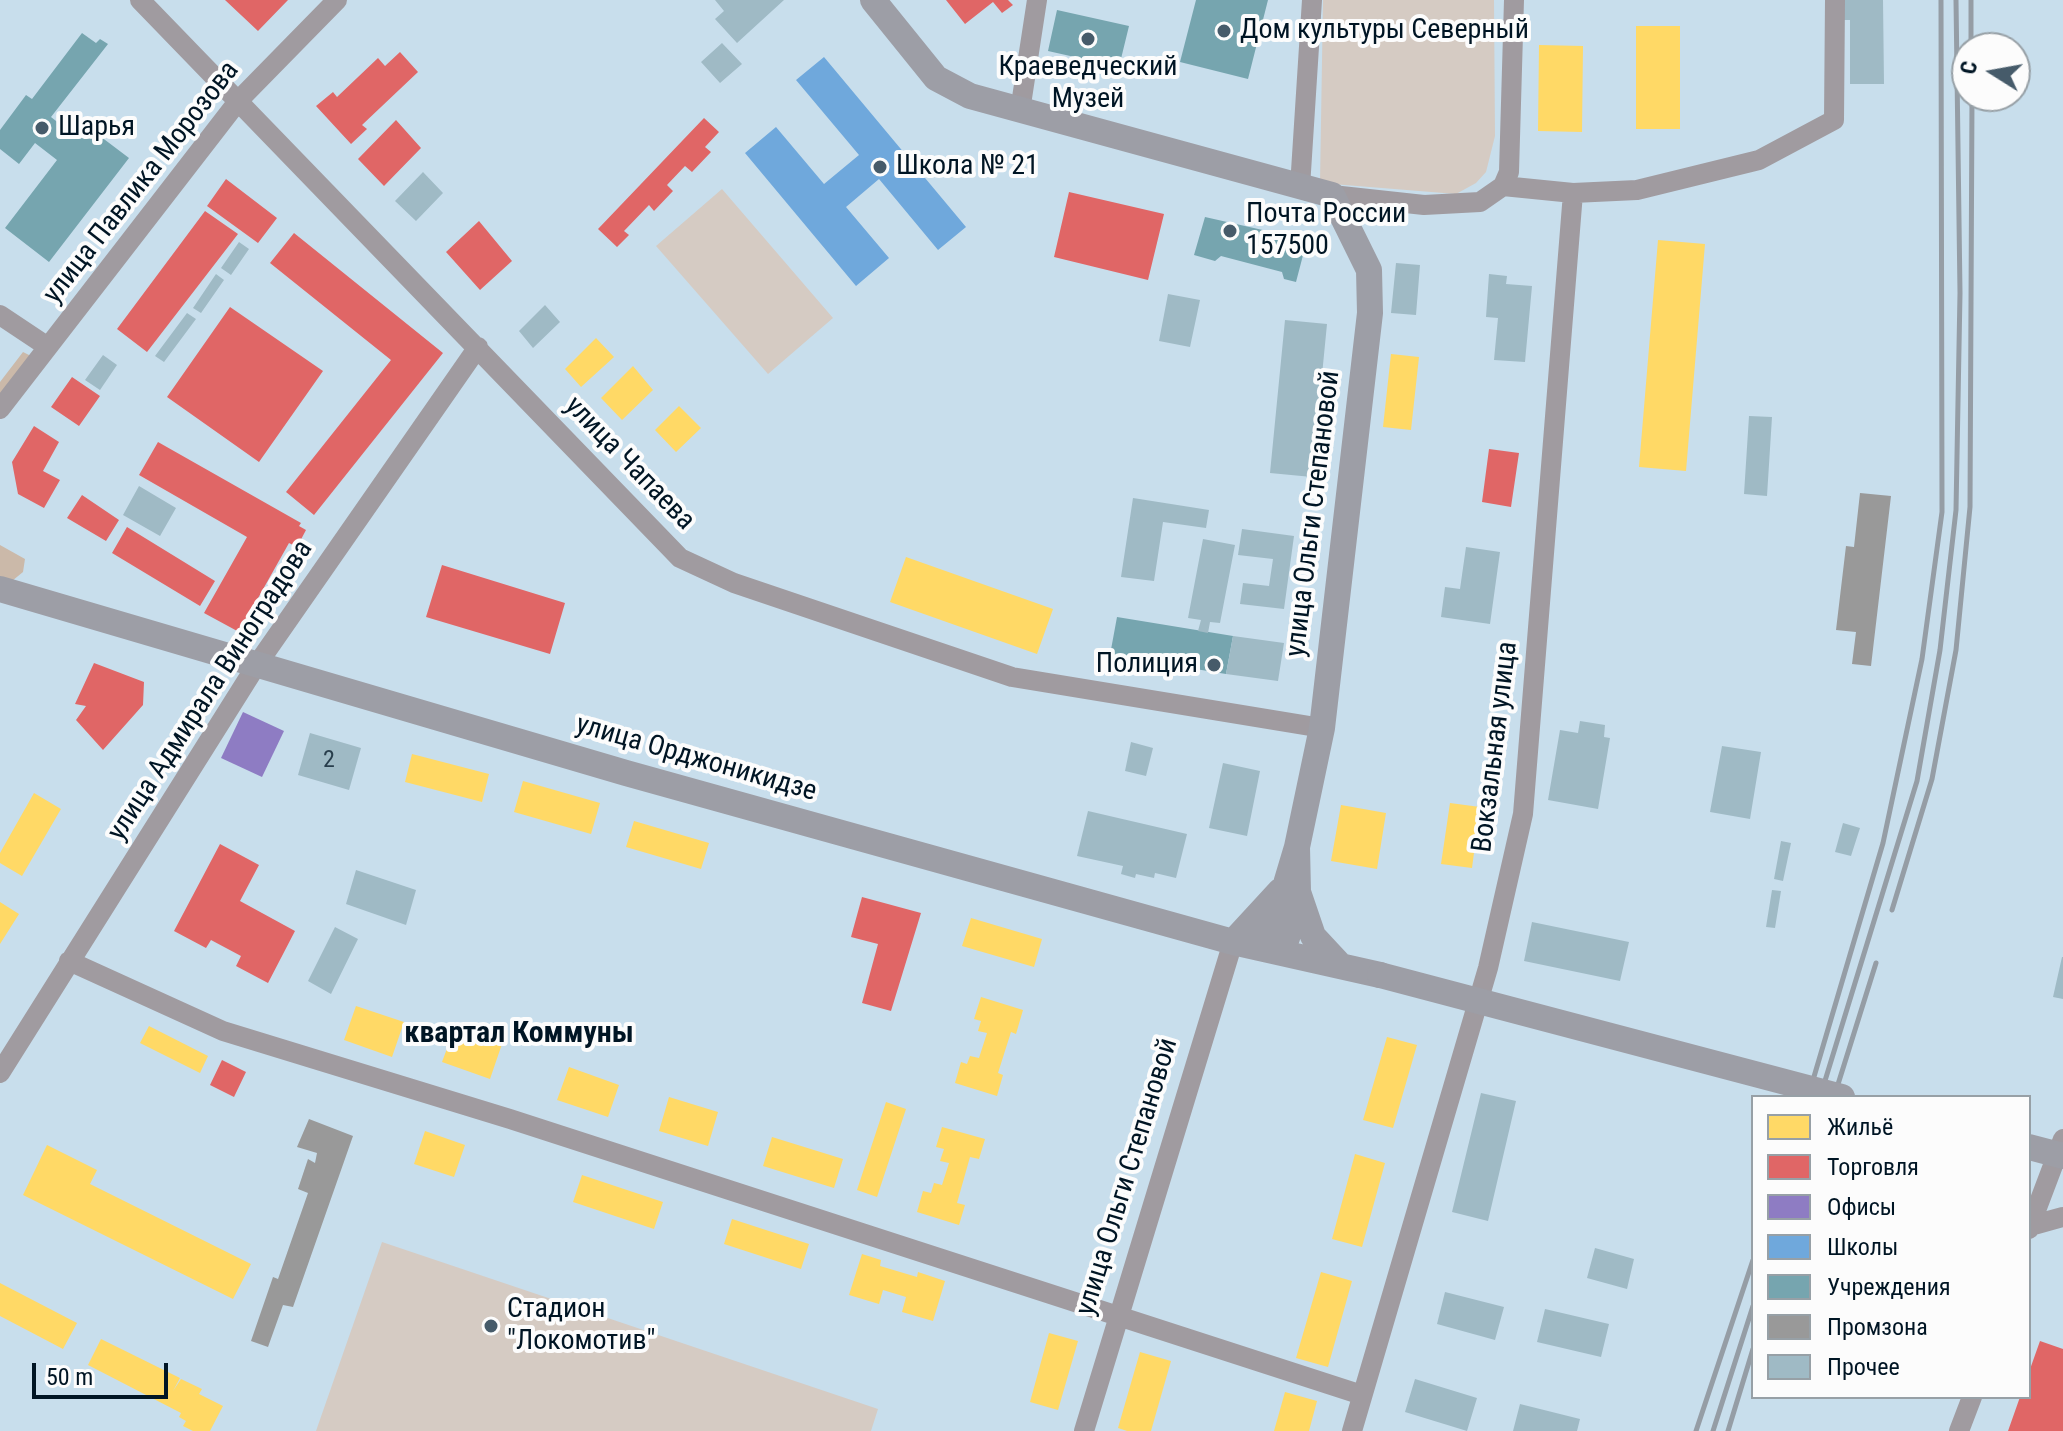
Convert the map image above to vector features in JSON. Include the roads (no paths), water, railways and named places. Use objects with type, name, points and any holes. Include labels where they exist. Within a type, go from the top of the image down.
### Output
[{"type":"main road","points":[[873,0],[936,78],[970,96],[1332,195]]},
{"type":"main road","name":"улица Ольги Степановой","points":[[1274,951],[1271,934],[1290,890],[1322,728],[1370,313],[1369,270],[1332,195]]},
{"type":"main road","name":"улица Орджоникидзе","points":[[0,589],[647,779],[1233,942],[1380,975],[1834,1095]]},
{"type":"main road","points":[[1233,942],[1290,890],[1313,936],[1340,965]]},
{"type":"main road","points":[[2031,1148],[2063,1156]]},
{"type":"street","name":"улица Чапаева","points":[[140,0],[680,558],[734,583],[1012,677],[1322,728]]},
{"type":"street","name":"улица Павлика Морозова","points":[[0,409],[239,100],[337,0]]},
{"type":"street","points":[[1020,111],[1037,0]]},
{"type":"street","points":[[1300,187],[1312,0]]},
{"type":"street","points":[[1332,195],[1424,205],[1480,202],[1503,186],[1509,172],[1514,0]]},
{"type":"street","points":[[1503,186],[1573,193],[1637,190],[1759,160],[1834,120],[1835,0]]},
{"type":"street","name":"Вокзальная улица","points":[[1352,1431],[1485,981],[1523,814],[1573,193]]},
{"type":"street","points":[[0,315],[48,347]]},
{"type":"street","name":"улица Адмирала Виноградова","points":[[0,1073],[256,666],[478,347]]},
{"type":"street","name":"улица Ольги Степановой","points":[[1084,1431],[1233,942]]},
{"type":"street","points":[[69,961],[223,1031],[510,1119],[1362,1395]]},
{"type":"street","points":[[2031,1225],[2063,1139]]},
{"type":"street","points":[[2031,1228],[2063,1217]]},
{"type":"street","points":[[1959,1431],[1971,1399]]},
{"type":"railway","points":[[1809,1095],[1883,843],[1922,659],[1942,512],[1941,0]]},
{"type":"railway","points":[[1821,1095],[1917,781],[1940,650],[1956,510],[1960,293],[1956,0]]},
{"type":"railway","points":[[1971,0],[1971,32]]},
{"type":"railway","points":[[1892,910],[1932,779],[1956,650],[1970,507],[1972,112]]},
{"type":"railway","points":[[1835,1095],[1876,963]]},
{"type":"railway","points":[[1696,1431],[1751,1266]]},
{"type":"railway","points":[[1713,1431],[1751,1312]]},
{"type":"railway","points":[[1728,1431],[1751,1356]]},
{"type":"place","name":"Дом культуры Северный","points":[[1224,31]]},
{"type":"place","name":"Краеведческий Музей","points":[[1088,39]]},
{"type":"place","name":"Шарья","points":[[42,128]]},
{"type":"place","name":"Школа № 21","points":[[880,167]]},
{"type":"place","name":"Почта России 157500","points":[[1230,231]]},
{"type":"place","name":"Полиция","points":[[1214,665]]},
{"type":"place","name":"Стадион \"Локомотив\"","points":[[491,1326]]},
{"type":"district","name":"квартал Коммуны","points":[[519,1034]]}]
